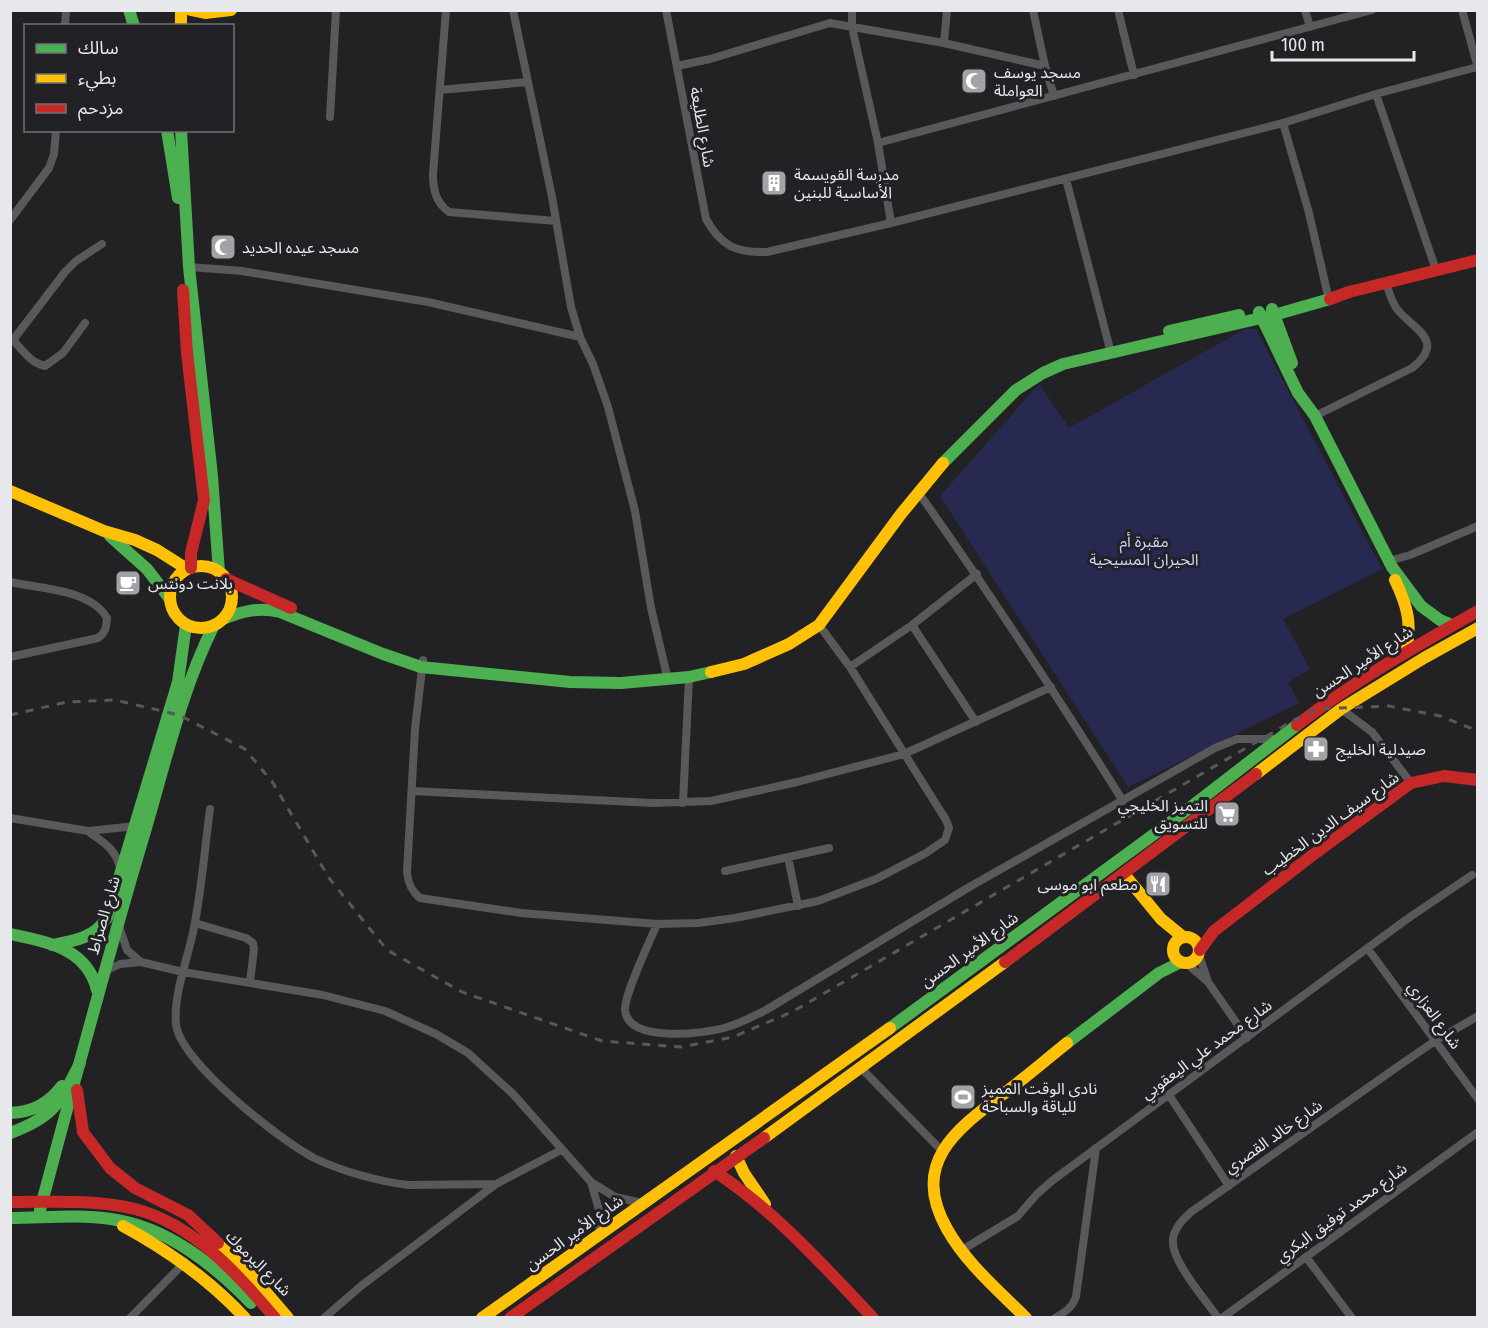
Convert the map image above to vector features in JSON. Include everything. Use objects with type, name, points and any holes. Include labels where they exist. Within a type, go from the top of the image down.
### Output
[{"type":"main road","points":[[191,10],[205,13],[231,10]]},
{"type":"main road","points":[[167,132],[179,205],[187,353],[204,500],[189,568]]},
{"type":"main road","points":[[181,132],[189,267],[222,575],[230,589],[232,599],[229,610],[219,622]]},
{"type":"main road","points":[[422,664],[326,623],[210,568],[200,566],[189,568],[175,579],[171,588],[172,609],[186,625],[195,628],[205,628],[247,610],[265,608],[383,654],[422,664],[446,668],[570,682],[621,683],[689,677],[744,664],[789,644],[819,625],[936,470],[1016,390],[1046,371],[1085,357],[1090,353],[1273,311],[1478,260]]},
{"type":"main road","points":[[1273,311],[1287,353],[1305,390],[1307,403]]},
{"type":"main road","points":[[1260,314],[1298,393],[1315,416],[1390,564],[1408,610],[1411,632],[1405,652]]},
{"type":"main road","points":[[10,491],[104,531],[135,540],[189,568]]},
{"type":"main road","points":[[104,531],[147,569],[170,599]]},
{"type":"main road","points":[[1390,564],[1421,606],[1440,620],[1452,625]]},
{"type":"main road","name":"شارع الأمير الحسن","points":[[482,1317],[952,983],[1187,810],[1327,702],[1405,652],[1478,611]]},
{"type":"main road","name":"شارع الصراط","points":[[38,1219],[104,972],[179,715],[202,649],[219,622]]},
{"type":"main road","name":"شارع الصراط","points":[[52,945],[80,940],[103,926],[122,872],[178,682],[186,625]]},
{"type":"main road","name":"شارع الأمير الحسن","points":[[511,1317],[1124,874],[1341,709],[1478,628]]},
{"type":"main road","name":"شارع سيف الدين الخطيب","points":[[1199,952],[1214,931],[1310,856],[1411,783],[1445,775],[1478,780]]},
{"type":"main road","points":[[1124,874],[1161,920],[1175,957],[1184,963]]},
{"type":"main road","points":[[1026,1317],[951,1236],[934,1197],[934,1181],[942,1151],[958,1130],[1159,973],[1194,961],[1199,952],[1197,943],[1161,920]]},
{"type":"main road","name":"شارع سيف الدين الخطيب","points":[[1187,937],[1214,931]]},
{"type":"main road","points":[[13,936],[52,945],[79,957],[93,976],[98,994]]},
{"type":"main road","points":[[1159,973],[1177,941],[1187,937]]},
{"type":"main road","points":[[10,1113],[34,1110],[49,1102],[81,1056]]},
{"type":"main road","points":[[10,1133],[31,1126],[49,1115],[60,1103],[81,1056]]},
{"type":"main road","points":[[76,1078],[83,1132],[110,1168],[135,1188],[188,1215],[218,1243]]},
{"type":"main road","points":[[736,1156],[750,1183],[776,1220]]},
{"type":"main road","points":[[714,1171],[739,1188],[776,1220],[873,1317]]},
{"type":"main road","name":"شارع اليرموك","points":[[12,1201],[115,1205],[138,1210],[188,1230],[218,1243],[246,1269],[288,1317]]},
{"type":"main road","name":"شارع اليرموك","points":[[10,1218],[111,1219],[140,1226],[165,1236],[190,1251],[250,1301],[263,1317]]},
{"type":"main road","points":[[111,1219],[185,1262],[212,1282],[245,1317]]},
{"type":"main road","name":"شارع اليرموك","points":[[188,1230],[232,1270],[275,1317]]},
{"type":"street","points":[[330,117],[336,10]]},
{"type":"street","points":[[446,10],[433,185],[441,207],[449,212],[556,221]]},
{"type":"street","points":[[513,10],[571,307],[580,337],[593,364],[608,407],[635,512],[651,608],[668,680]]},
{"type":"street","name":"شارع الطليعة","points":[[666,10],[706,219],[723,243],[751,252],[767,252],[891,222]]},
{"type":"street","points":[[852,10],[852,27],[878,143],[891,222],[1283,123],[1376,94],[1477,68],[1462,10]]},
{"type":"street","points":[[944,43],[947,10]]},
{"type":"street","points":[[1033,10],[1054,96]]},
{"type":"street","points":[[1118,10],[1134,75]]},
{"type":"street","points":[[1305,10],[1310,27]]},
{"type":"street","points":[[878,143],[1372,10]]},
{"type":"street","points":[[677,66],[710,59],[831,23],[944,43],[1045,66]]},
{"type":"street","points":[[440,90],[528,82]]},
{"type":"street","points":[[1376,94],[1436,270]]},
{"type":"street","points":[[1283,123],[1309,213],[1329,297]]},
{"type":"street","points":[[10,220],[49,168],[54,154],[56,132]]},
{"type":"street","points":[[1066,179],[1110,350]]},
{"type":"street","points":[[85,322],[63,353],[45,366],[31,359],[12,338],[76,261],[102,244]]},
{"type":"street","points":[[189,267],[243,271],[428,302],[580,337]]},
{"type":"street","points":[[1315,416],[1412,368],[1424,356],[1425,339],[1416,326],[1397,309],[1386,283]]},
{"type":"street","points":[[918,492],[1051,687],[1123,801]]},
{"type":"street","points":[[1390,564],[1478,525]]},
{"type":"street","points":[[850,667],[912,625],[976,574]]},
{"type":"street","points":[[10,582],[87,600],[98,606],[107,618],[106,628],[98,638],[10,657]]},
{"type":"street","points":[[422,664],[408,880],[411,888],[420,898],[521,914],[657,924],[698,923],[818,901],[876,879],[926,853],[945,840],[949,828],[946,820],[850,667],[819,625]]},
{"type":"street","points":[[912,625],[976,722]]},
{"type":"street","points":[[683,803],[689,677]]},
{"type":"street","points":[[412,791],[653,803],[711,801],[786,785],[904,754],[1051,687]]},
{"type":"street","points":[[1327,702],[1341,709],[1372,732],[1411,783]]},
{"type":"street","points":[[657,924],[628,991],[625,1010],[628,1019],[637,1028],[663,1033],[694,1032],[737,1024],[766,1010],[952,898],[1229,741],[1247,738],[1277,740]]},
{"type":"street","points":[[210,809],[195,923],[183,972],[176,1024],[178,1035],[190,1054],[234,1099],[291,1144],[313,1157],[396,1184],[496,1184]]},
{"type":"street","points":[[10,818],[88,831],[136,826]]},
{"type":"street","points":[[88,831],[114,852],[122,872]]},
{"type":"street","points":[[725,871],[829,848]]},
{"type":"street","points":[[788,857],[798,906]]},
{"type":"street","name":"شارع محمد علي اليعقوبي","points":[[962,1250],[1018,1216],[1044,1188],[1096,1148],[1407,919],[1472,875]]},
{"type":"street","points":[[118,923],[127,950],[141,962]]},
{"type":"street","points":[[195,923],[246,938],[253,943],[250,982]]},
{"type":"street","name":"شارع العزاري","points":[[1368,949],[1478,1099]]},
{"type":"street","points":[[1199,952],[1208,982]]},
{"type":"street","points":[[104,972],[120,964],[141,962],[183,972],[323,995],[385,1011],[436,1034],[468,1053],[513,1094],[591,1182],[623,1200],[642,1203]]},
{"type":"street","points":[[1184,963],[1208,982],[1247,1038]]},
{"type":"street","name":"شارع خالد القصري","points":[[1220,1317],[1181,1265],[1173,1246],[1173,1238],[1178,1226],[1185,1218],[1229,1186],[1435,1041],[1478,1016]]},
{"type":"street","points":[[860,1067],[942,1151]]},
{"type":"street","points":[[1169,1095],[1229,1186]]},
{"type":"street","name":"شارع محمد توفيق البكري","points":[[1220,1317],[1478,1131]]},
{"type":"street","points":[[1055,1317],[1067,1311],[1076,1296],[1096,1148]]},
{"type":"street","points":[[324,1317],[423,1238],[496,1184],[561,1150]]},
{"type":"street","points":[[591,1182],[599,1210],[600,1234]]},
{"type":"street","points":[[1306,1257],[1352,1317]]},
{"type":"street","points":[[130,1317],[185,1262]]},
{"type":"green space","name":"مقبرة أم الحيران المسيحية","points":[[1245,329],[1256,329],[1382,569],[1283,619],[1310,669],[1288,682],[1299,703],[1128,787],[940,496],[1039,384],[1069,428]]},
{"type":"railway","points":[[10,715],[67,702],[115,700],[179,715],[245,749],[273,783],[329,878],[387,950],[462,992],[602,1041],[681,1047],[733,1037],[792,1012],[1296,719],[1317,709],[1389,706],[1440,716],[1478,731]]},
{"type":"traffic: fast","points":[[129,10],[133,24]]},
{"type":"traffic: fast","points":[[167,132],[178,198]]},
{"type":"traffic: fast","points":[[181,132],[189,267],[212,476],[219,572]]},
{"type":"traffic: fast","points":[[943,463],[1016,390],[1043,373],[1063,364],[1274,315],[1330,299]]},
{"type":"traffic: fast","points":[[1272,309],[1292,363]]},
{"type":"traffic: fast","points":[[1259,312],[1298,393],[1315,416],[1392,567],[1421,606],[1440,620],[1452,625]]},
{"type":"traffic: fast","points":[[1169,331],[1239,315]]},
{"type":"traffic: fast","points":[[110,536],[147,569],[170,599]]},
{"type":"traffic: fast","points":[[223,619],[251,611],[280,612],[421,667],[570,682],[621,683],[689,677],[711,672]]},
{"type":"traffic: fast","points":[[52,945],[76,940],[90,934],[107,918],[178,682],[186,625]]},
{"type":"traffic: fast","points":[[40,1210],[175,725],[214,625]]},
{"type":"traffic: fast","points":[[890,1028],[1187,810],[1297,725]]},
{"type":"traffic: fast","points":[[10,934],[51,944],[75,956],[92,976],[97,990]]},
{"type":"traffic: fast","points":[[1067,1043],[1159,973],[1181,962]]},
{"type":"traffic: fast","points":[[10,1133],[37,1121],[54,1107],[67,1089],[80,1063]]},
{"type":"traffic: fast","points":[[10,1113],[26,1111],[39,1106],[51,1098],[62,1086]]},
{"type":"traffic: fast","points":[[10,1218],[73,1216],[132,1223],[188,1249],[205,1261],[251,1303]]},
{"type":"traffic: slow","points":[[181,10],[181,24]]},
{"type":"traffic: slow","points":[[191,10],[205,13],[231,10]]},
{"type":"traffic: slow","points":[[711,672],[744,664],[789,644],[819,625],[901,514],[943,463]]},
{"type":"traffic: slow","points":[[10,491],[104,531],[135,540],[157,550],[187,569]]},
{"type":"traffic: slow","points":[[201,566],[218,571],[223,575],[227,580],[232,597],[227,614],[223,619],[218,623],[201,628],[184,623],[179,619],[175,614],[170,597],[175,580],[179,575],[184,571],[201,566]]},
{"type":"traffic: slow","points":[[1395,580],[1408,615],[1405,652]]},
{"type":"traffic: slow","points":[[1256,774],[1341,709],[1478,628]]},
{"type":"traffic: slow","points":[[1124,874],[1161,919],[1183,937]]},
{"type":"traffic: slow","points":[[1186,937],[1195,941],[1199,950],[1195,959],[1186,963],[1177,959],[1173,950],[1177,941],[1186,937]]},
{"type":"traffic: slow","points":[[764,1138],[1005,962]]},
{"type":"traffic: slow","points":[[482,1318],[890,1028]]},
{"type":"traffic: slow","points":[[1026,1318],[963,1253],[947,1229],[937,1205],[933,1184],[936,1166],[944,1149],[956,1134],[971,1119],[1067,1043]]},
{"type":"traffic: slow","points":[[736,1156],[744,1173],[765,1204]]},
{"type":"traffic: slow","points":[[123,1226],[188,1267],[245,1318]]},
{"type":"traffic: slow","points":[[213,1240],[246,1269],[288,1318]]},
{"type":"traffic: jam","points":[[1330,299],[1349,292],[1478,260]]},
{"type":"traffic: jam","points":[[183,290],[187,353],[204,500],[191,553],[191,568]]},
{"type":"traffic: jam","points":[[226,579],[291,608]]},
{"type":"traffic: jam","points":[[1297,725],[1363,679],[1478,611]]},
{"type":"traffic: jam","points":[[1005,962],[1256,774]]},
{"type":"traffic: jam","points":[[1200,950],[1214,931],[1411,783],[1444,776],[1478,780]]},
{"type":"traffic: jam","points":[[77,1090],[83,1132],[110,1168],[135,1188],[188,1215],[218,1243]]},
{"type":"traffic: jam","points":[[510,1318],[764,1138]]},
{"type":"traffic: jam","points":[[714,1171],[758,1203],[778,1221],[873,1318]]},
{"type":"traffic: jam","points":[[10,1202],[104,1204],[135,1209],[156,1216],[195,1238],[213,1253],[230,1268],[275,1318]]},
{"type":"place","name":"مسجد يوسف العواملة","points":[[974,81]]},
{"type":"place","name":"مدرسة القويسمة الأساسية للبنين","points":[[774,183]]},
{"type":"place","name":"مسجد عيده الحديد","points":[[223,247]]},
{"type":"place","name":"بلانت دونتس","points":[[128,583]]},
{"type":"place","name":"صيدلية الخليج","points":[[1316,749]]},
{"type":"place","name":"التميز الخليجي للتسويق","points":[[1227,814]]},
{"type":"place","name":"مطعم ابو موسى","points":[[1158,884]]},
{"type":"place","name":"نادي الوقت المميز للياقة والسباحة","points":[[963,1097]]}]
